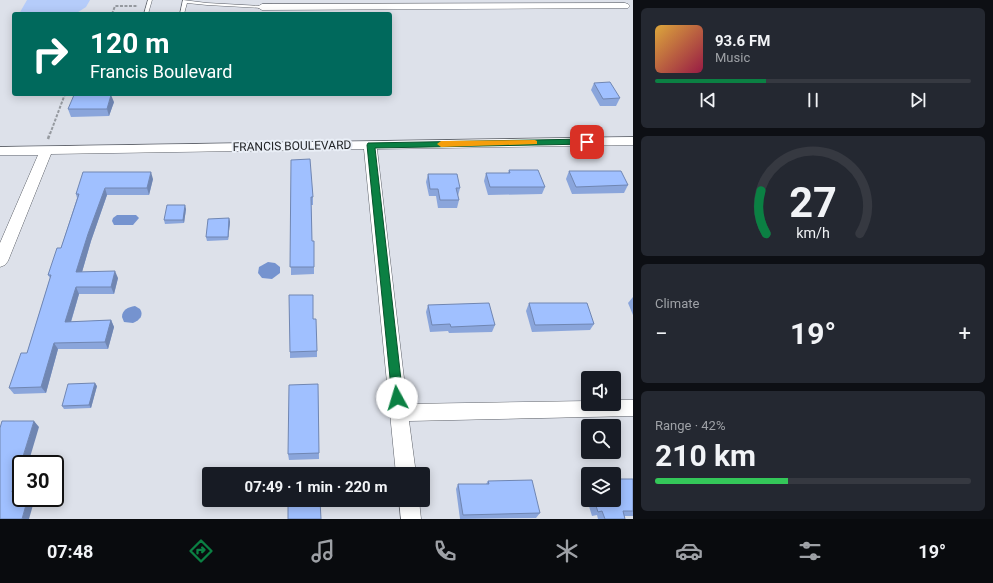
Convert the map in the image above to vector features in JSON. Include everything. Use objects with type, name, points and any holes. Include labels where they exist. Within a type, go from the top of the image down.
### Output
[{"type":"street","points":[[262,7],[429,3],[623,3],[633,15]]},
{"type":"street","name":"FRANCIS BOULEVARD","points":[[0,151],[46,146],[370,145],[633,141]]},
{"type":"street","points":[[370,145],[405,467]]},
{"type":"street","points":[[0,261],[46,146]]},
{"type":"street","points":[[399,413],[633,408]]},
{"type":"street","points":[[409,507],[411,519]]},
{"type":"lane","points":[[146,12],[150,0]]},
{"type":"lane","points":[[182,12],[185,0],[208,4],[262,7]]},
{"type":"path","points":[[113,12],[115,6],[148,5]]},
{"type":"path","points":[[46,146],[64,96]]},
{"type":"shaded area","points":[[27,0],[90,0],[86,7],[78,12],[20,12]]},
{"type":"shaded area","points":[[117,215],[136,215],[139,218],[133,225],[114,225],[112,221]]},
{"type":"shaded area","points":[[268,262],[275,263],[280,267],[280,273],[272,279],[262,278],[258,273],[259,267]]},
{"type":"shaded area","points":[[135,306],[140,309],[142,313],[141,317],[133,323],[124,322],[122,317],[123,312],[128,308]]},
{"type":"building","points":[[610,82],[620,98],[603,99],[594,83]]},
{"type":"building","points":[[74,96],[111,96],[107,109],[68,109]]},
{"type":"building","points":[[310,159],[313,197],[311,197],[314,267],[290,267],[291,160]]},
{"type":"building","points":[[509,170],[538,170],[545,187],[490,187],[486,173],[510,173]]},
{"type":"building","points":[[569,171],[621,171],[628,185],[576,187]]},
{"type":"building","points":[[83,172],[151,172],[147,188],[105,188],[76,272],[115,271],[111,287],[76,287],[65,322],[111,320],[105,342],[54,343],[41,387],[9,388],[21,353],[27,353],[51,275],[48,275],[57,248],[61,248],[79,194],[76,194]]},
{"type":"building","points":[[428,174],[457,174],[460,188],[456,188],[459,200],[440,200],[438,189],[430,189]]},
{"type":"building","points":[[167,205],[185,205],[183,220],[164,220]]},
{"type":"building","points":[[229,218],[228,237],[206,237],[208,219]]},
{"type":"building","points":[[289,295],[313,295],[313,319],[316,319],[317,351],[290,352]]},
{"type":"building","points":[[489,303],[495,325],[451,327],[450,324],[432,325],[428,305]]},
{"type":"building","points":[[529,303],[587,303],[594,324],[535,325]]},
{"type":"building","points":[[95,383],[89,405],[62,406],[68,384]]},
{"type":"building","points":[[318,384],[319,453],[288,454],[289,385]]},
{"type":"building","points":[[2,421],[34,421],[23,455],[12,455],[12,507],[25,507],[22,519],[0,519],[0,428]]},
{"type":"building","points":[[621,479],[633,479],[633,511],[623,511],[625,519],[605,519],[602,511],[598,512],[596,507],[621,507]]},
{"type":"building","points":[[532,480],[540,513],[463,515],[458,484],[489,484],[488,481]]},
{"type":"building","points":[[288,507],[320,507],[321,519],[288,519]]},
{"type":"slow traffic","points":[[441,144],[535,143]]},
{"type":"route","points":[[397,398],[379,216],[370,145],[587,142]]}]
